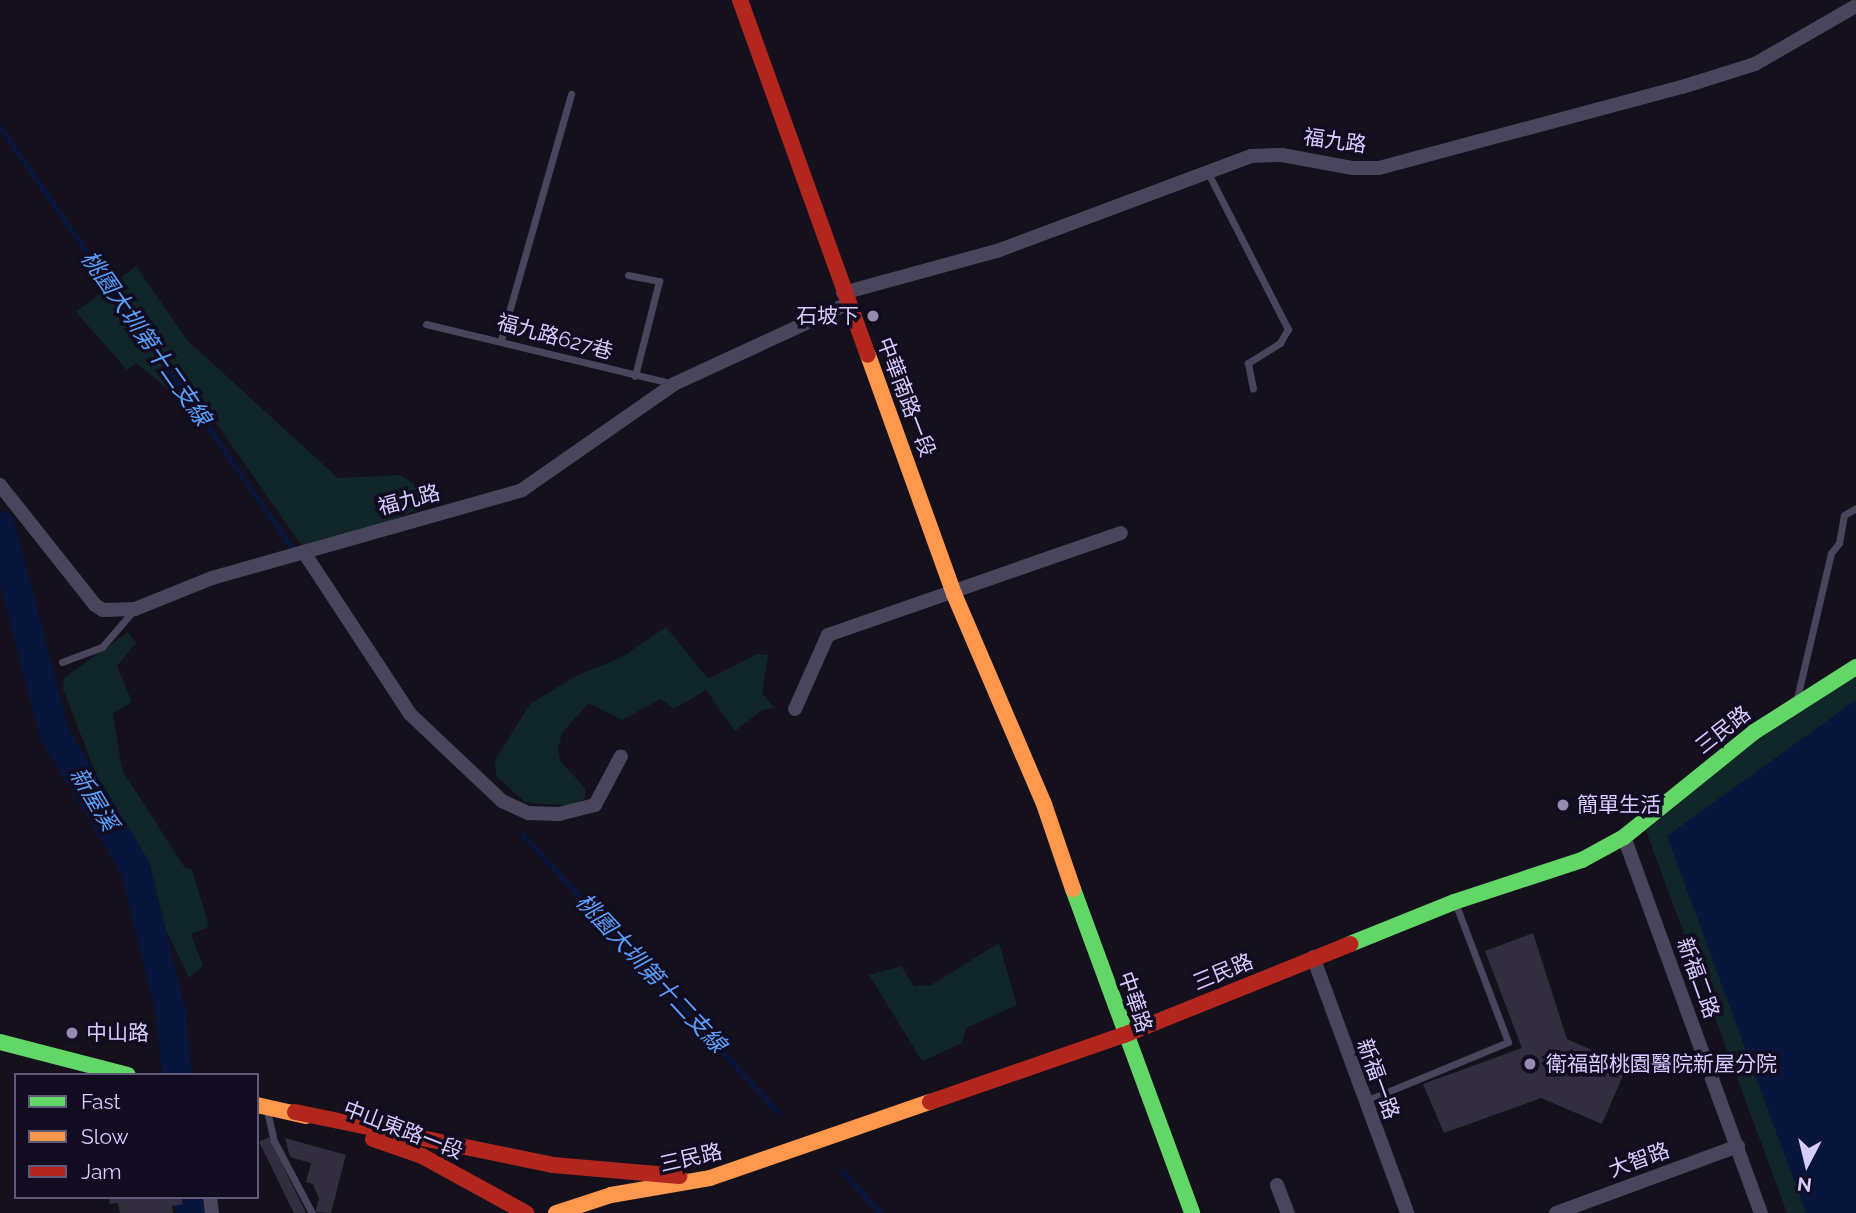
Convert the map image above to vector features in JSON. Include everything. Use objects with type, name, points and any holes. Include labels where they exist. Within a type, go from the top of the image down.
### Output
[{"type":"street","name":"中華南路一段","points":[[740,0],[774,85],[846,298],[890,406],[954,594],[1044,804]]},
{"type":"street","name":"福九路","points":[[0,485],[94,605],[103,610],[135,609],[212,578],[305,554],[398,523],[522,490],[674,384],[846,298],[997,251],[1206,171],[1258,154],[1379,168],[1755,64],[1856,6]]},
{"type":"street","points":[[795,709],[828,635],[954,594],[1121,533]]},
{"type":"street","points":[[305,554],[410,714],[502,801],[538,813],[559,814],[595,805],[621,757]]},
{"type":"street","name":"三民路","points":[[556,1213],[611,1195],[710,1178],[1124,1035],[1454,902],[1582,860],[1624,837],[1797,702],[1856,667]]},
{"type":"street","name":"中華路","points":[[1044,804],[1124,1035],[1192,1213]]},
{"type":"street","name":"新福二路","points":[[1624,837],[1761,1213]]},
{"type":"street","name":"新福一路","points":[[1313,957],[1363,1102],[1408,1213]]},
{"type":"street","points":[[0,1042],[120,1073]]},
{"type":"street","name":"中山東路一段","points":[[262,1106],[295,1112],[422,1156],[526,1213]]},
{"type":"street","points":[[295,1112],[554,1165],[710,1178]]},
{"type":"street","name":"大智路","points":[[1556,1213],[1738,1146]]},
{"type":"street","points":[[1277,1185],[1288,1213]]},
{"type":"lane","points":[[501,340],[571,94]]},
{"type":"lane","points":[[1206,171],[1288,329],[1280,343],[1248,363],[1253,388]]},
{"type":"lane","points":[[628,275],[659,281],[635,376]]},
{"type":"lane","name":"福九路627巷","points":[[426,324],[674,384]]},
{"type":"lane","points":[[1797,702],[1830,553],[1839,542],[1844,515],[1856,508]]},
{"type":"lane","points":[[62,662],[102,646],[135,609]]},
{"type":"lane","points":[[1363,1102],[1508,1042],[1454,902]]},
{"type":"lane","points":[[262,1106],[274,1141],[312,1213]]},
{"type":"green space","points":[[136,266],[187,340],[338,478],[400,475],[428,493],[431,505],[306,552],[187,381],[168,389],[136,363],[127,370],[76,312]]},
{"type":"green space","points":[[666,627],[708,679],[757,654],[768,655],[762,693],[774,708],[762,710],[735,731],[706,690],[674,709],[661,699],[622,720],[589,703],[562,733],[558,748],[560,761],[585,788],[585,799],[569,806],[525,802],[496,776],[495,760],[530,704],[576,676],[622,657]]},
{"type":"green space","points":[[128,632],[136,643],[117,666],[132,702],[113,714],[122,770],[185,868],[192,869],[209,927],[191,934],[203,966],[189,978],[113,818],[63,689],[64,678]]},
{"type":"green space","points":[[1856,677],[1856,1213],[1787,1213],[1646,831],[1782,718]]},
{"type":"green space","points":[[999,943],[1017,1005],[966,1028],[962,1043],[922,1061],[869,975],[901,966],[914,986],[931,985]]},
{"type":"water","points":[[1856,700],[1856,1213],[1806,1213],[1667,836]]},
{"type":"building","points":[[1533,933],[1567,1039],[1627,1066],[1602,1124],[1541,1098],[1444,1133],[1423,1084],[1522,1048],[1485,951]]},
{"type":"building","points":[[269,1137],[306,1213],[294,1213],[259,1142]]},
{"type":"building","points":[[285,1138],[346,1155],[331,1213],[315,1212],[319,1199],[313,1184],[306,1182],[311,1163],[290,1157]]},
{"type":"building","points":[[109,1199],[182,1199],[183,1204],[172,1206],[173,1213],[120,1213],[118,1203],[110,1204]]},
{"type":"waterway","name":"桃園大圳第十二支線","points":[[0,127],[292,548]]},
{"type":"waterway","name":"新屋溪","points":[[0,526],[55,735],[135,867],[171,1014],[177,1073]]},
{"type":"waterway","name":"桃園大圳第十二支線","points":[[523,835],[778,1112]]},
{"type":"waterway","name":"桃園大圳第十二支線","points":[[842,1171],[880,1213]]},
{"type":"waterway","name":"新屋溪","points":[[190,1199],[191,1213]]},
{"type":"traffic: fast","points":[[1350,944],[1454,902],[1582,860],[1624,837],[1754,732],[1856,667]]},
{"type":"traffic: fast","points":[[1073,889],[1192,1213]]},
{"type":"traffic: fast","points":[[0,1042],[120,1073]]},
{"type":"traffic: slow","points":[[868,355],[954,594],[1044,804],[1073,889]]},
{"type":"traffic: slow","points":[[556,1213],[611,1195],[710,1178],[930,1102]]},
{"type":"traffic: slow","points":[[259,1105],[306,1116]]},
{"type":"traffic: jam","points":[[740,0],[868,355]]},
{"type":"traffic: jam","points":[[930,1102],[1124,1035],[1350,944]]},
{"type":"traffic: jam","points":[[295,1112],[553,1165],[680,1176]]},
{"type":"traffic: jam","points":[[373,1139],[422,1156],[526,1213]]},
{"type":"place","name":"石坡下","points":[[873,316]]},
{"type":"place","name":"簡單生活","points":[[1563,805]]},
{"type":"place","name":"中山路","points":[[72,1033]]},
{"type":"place","name":"衛福部桃園醫院新屋分院","points":[[1530,1064]]}]
